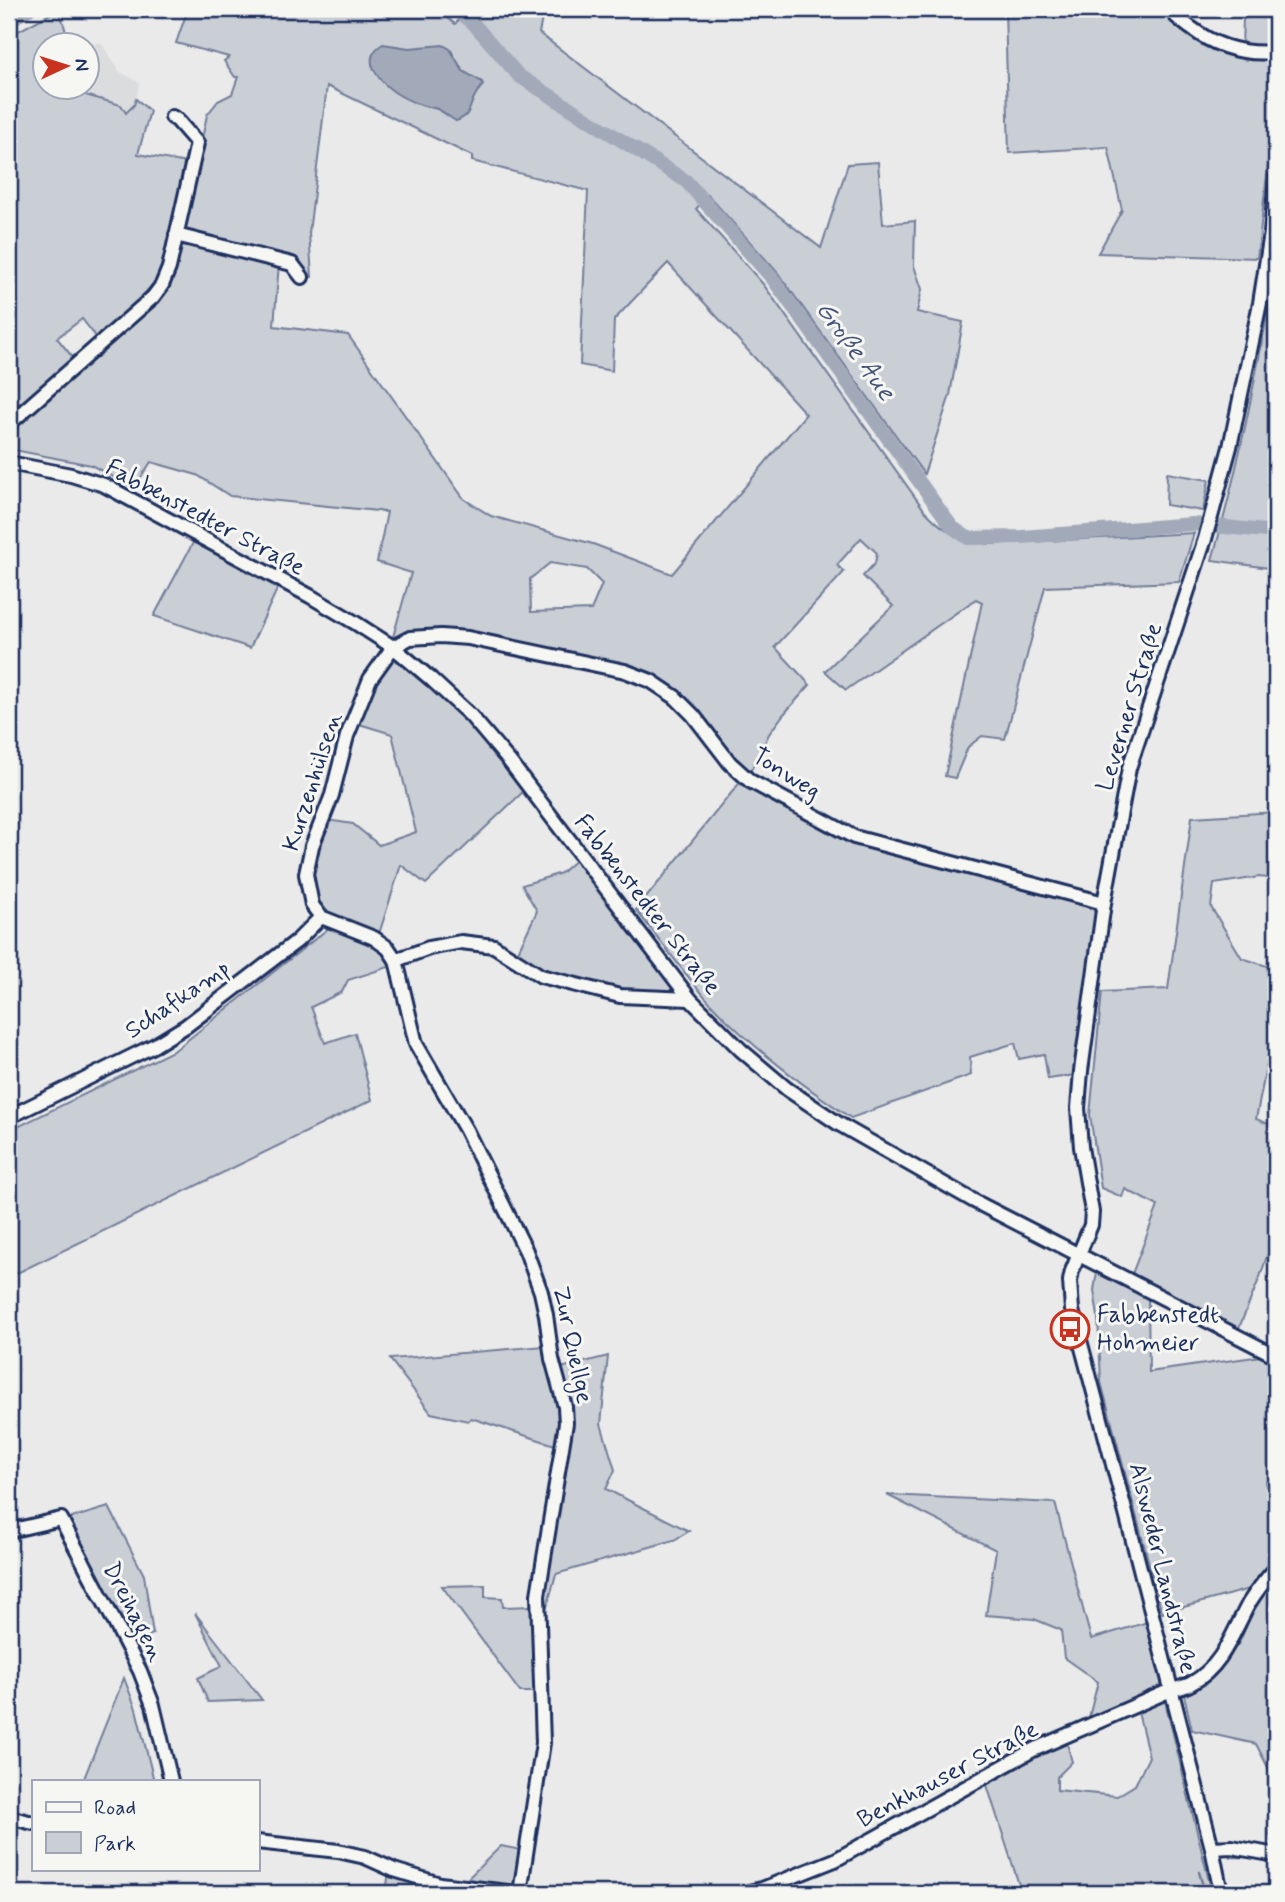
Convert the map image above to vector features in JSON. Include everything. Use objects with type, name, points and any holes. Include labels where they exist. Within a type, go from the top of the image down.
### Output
[{"type":"street","points":[[1170,9],[1200,35],[1223,47],[1241,51],[1276,52]]},
{"type":"street","points":[[9,424],[153,297],[162,285],[169,268],[197,143],[172,117]]},
{"type":"street","name":"Leverner Straße","points":[[1080,1255],[1091,1225],[1092,1212],[1081,1147],[1078,1108],[1104,903],[1129,768],[1213,514],[1243,387],[1274,233],[1276,178]]},
{"type":"street","points":[[176,235],[292,264],[302,277]]},
{"type":"street","name":"Fabbenstedter Straße","points":[[9,463],[71,475],[104,485],[310,596],[393,647],[471,716],[510,762],[690,999],[768,1074],[839,1124],[974,1201],[1276,1356]]},
{"type":"street","name":"Tonweg","points":[[393,647],[410,638],[468,638],[625,671],[651,681],[675,697],[693,715],[730,763],[750,781],[824,823],[854,837],[1104,903]]},
{"type":"street","name":"Kurzenhülsen","points":[[321,918],[313,905],[306,874],[312,846],[332,795],[347,736],[370,679],[393,647]]},
{"type":"street","points":[[321,918],[374,938],[388,948],[396,960],[429,948],[461,942],[494,946],[541,976],[620,996],[690,999]]},
{"type":"street","name":"Schafkamp","points":[[9,1117],[155,1045],[186,1026],[297,941],[321,918]]},
{"type":"street","name":"Zur Quellge","points":[[396,960],[416,1044],[466,1130],[526,1251],[541,1292],[552,1359],[565,1407],[566,1423],[538,1595],[543,1743],[518,1893]]},
{"type":"street","name":"Alsweder Landstraße","points":[[1080,1255],[1070,1282],[1072,1310],[1221,1893]]},
{"type":"street","name":"Dreihagen","points":[[9,1531],[61,1518],[140,1671],[153,1705],[171,1780]]},
{"type":"street","name":"Benkhauser Straße","points":[[744,1893],[762,1889],[835,1860],[1033,1750],[1171,1690],[1191,1684],[1212,1669],[1232,1639],[1260,1586],[1276,1568]]},
{"type":"street","points":[[9,1817],[32,1823]]},
{"type":"street","points":[[259,1842],[338,1851],[365,1857],[394,1870],[440,1884],[518,1893]]},
{"type":"street","points":[[1214,1859],[1232,1847],[1276,1855]]},
{"type":"shaded area","points":[[102,45],[120,72],[140,83],[134,105],[126,114],[121,105],[102,100]]},
{"type":"green space","points":[[59,9],[66,32],[32,32],[32,102],[102,102],[102,100],[121,105],[126,113],[136,99],[150,111],[138,154],[187,163],[158,279],[127,312],[97,338],[82,319],[57,338],[74,359],[9,417],[9,36]]},
{"type":"green space","points":[[188,9],[437,9],[455,24],[469,9],[544,9],[539,33],[821,248],[848,164],[878,162],[883,224],[915,221],[914,266],[922,289],[917,312],[963,322],[950,395],[924,474],[777,272],[708,195],[696,209],[763,284],[925,511],[939,524],[953,534],[989,544],[1194,533],[1179,582],[1045,587],[1005,739],[982,736],[968,747],[955,778],[945,776],[982,602],[976,599],[846,690],[825,671],[893,606],[863,576],[875,563],[877,553],[861,538],[837,565],[844,572],[775,647],[810,685],[769,734],[749,774],[704,716],[688,700],[667,685],[629,668],[605,660],[409,635],[393,637],[411,573],[377,562],[387,512],[230,496],[197,475],[151,462],[134,488],[91,465],[9,449],[9,429],[151,305],[180,238],[279,263],[274,326],[348,335],[464,499],[491,516],[593,544],[672,574],[806,414],[668,263],[614,320],[612,371],[580,365],[588,191],[472,161],[472,156],[327,86],[309,233],[312,277],[305,278],[293,263],[182,234],[207,115],[218,101],[232,94],[238,77],[235,77],[224,61],[229,57],[176,43]],"holes":[[[550,563],[587,569],[602,584],[591,610],[531,612],[530,579]]]},
{"type":"green space","points":[[1005,9],[1167,9],[1241,56],[1274,63],[1276,69],[1272,132],[1257,258],[1098,253],[1122,210],[1108,147],[1009,153]]},
{"type":"green space","points":[[1265,9],[1276,9],[1276,49],[1242,47],[1243,19]]},
{"type":"green space","points":[[1272,289],[1276,290],[1276,569],[1212,560],[1238,459]]},
{"type":"green space","points":[[1167,473],[1209,480],[1203,511],[1166,505]]},
{"type":"green space","points":[[196,537],[280,583],[250,648],[154,616]]},
{"type":"green space","points":[[393,653],[469,724],[524,791],[426,884],[401,865],[379,934],[324,913],[316,903],[311,879],[314,855],[327,820],[353,824],[379,845],[416,832],[392,734],[356,723],[374,680]]},
{"type":"green space","points":[[741,781],[849,842],[1091,905],[1097,917],[1075,1075],[1048,1079],[1044,1054],[1019,1059],[1015,1043],[970,1057],[971,1075],[851,1118],[797,1080],[746,1038],[704,996],[636,910]]},
{"type":"green space","points":[[1276,812],[1276,879],[1259,877],[1214,884],[1211,907],[1242,958],[1276,969],[1276,1017],[1256,1119],[1276,1127],[1276,1229],[1239,1328],[1132,1274],[1158,1206],[1125,1189],[1122,1197],[1101,1188],[1090,1115],[1102,992],[1168,989],[1192,817]]},
{"type":"green space","points":[[578,858],[681,994],[619,1002],[513,962],[537,911],[522,885],[561,873]]},
{"type":"green space","points":[[329,928],[378,946],[387,955],[392,966],[348,980],[342,992],[311,1007],[325,1043],[355,1033],[372,1100],[9,1277],[9,1131],[175,1050]]},
{"type":"green space","points":[[1097,1272],[1148,1299],[1149,1372],[1261,1356],[1276,1364],[1276,1479],[1266,1481],[1276,1537],[1276,1563],[1253,1588],[1162,1613],[1101,1382],[1094,1290]]},
{"type":"green space","points":[[545,1346],[562,1420],[558,1446],[471,1418],[468,1421],[431,1413],[390,1359]]},
{"type":"green space","points":[[608,1356],[601,1424],[615,1470],[606,1489],[689,1531],[674,1540],[556,1574],[547,1607],[541,1607],[569,1424],[557,1369]]},
{"type":"green space","points":[[887,1495],[1055,1503],[1091,1639],[1151,1621],[1164,1680],[1156,1690],[1089,1717],[1098,1682],[1064,1658],[1061,1630],[1034,1619],[986,1615],[996,1550]]},
{"type":"green space","points":[[109,1507],[144,1575],[153,1634],[131,1644],[68,1519]]},
{"type":"green space","points":[[1276,1579],[1276,1783],[1256,1744],[1192,1730],[1184,1695],[1215,1673],[1239,1643],[1259,1597]]},
{"type":"green space","points":[[485,1585],[485,1597],[502,1598],[503,1607],[533,1606],[536,1692],[520,1692],[442,1586]]},
{"type":"green space","points":[[195,1613],[262,1700],[208,1702],[198,1678],[222,1666]]},
{"type":"green space","points":[[124,1678],[136,1709],[154,1780],[83,1780]]},
{"type":"green space","points":[[1164,1697],[1212,1893],[1017,1893],[1021,1891],[986,1782],[1066,1739],[1072,1762],[1057,1777],[1057,1790],[1117,1796],[1135,1785],[1149,1757],[1137,1708]]},
{"type":"green space","points":[[1276,1783],[1276,1839],[1269,1836]]},
{"type":"green space","points":[[501,1846],[521,1850],[515,1885],[511,1888],[464,1882]]},
{"type":"green space","points":[[389,1871],[492,1893],[386,1893]]},
{"type":"water","points":[[383,44],[409,48],[443,45],[450,49],[463,71],[483,85],[468,113],[456,121],[437,109],[423,106],[392,91],[373,67],[372,57]]},
{"type":"waterway","name":"Große Aue","points":[[9,20],[29,9]]},
{"type":"waterway","name":"Große Aue","points":[[455,9],[473,23],[519,76],[686,181],[772,278],[952,527],[968,538],[1022,537],[1193,524],[1276,532]]},
{"type":"waterway","points":[[1231,1857],[1248,1857],[1276,1863]]},
{"type":"waterway","points":[[1199,1872],[1205,1893]]},
{"type":"place","name":"Fabbenstedt Hohmeier","points":[[1070,1329]]}]
